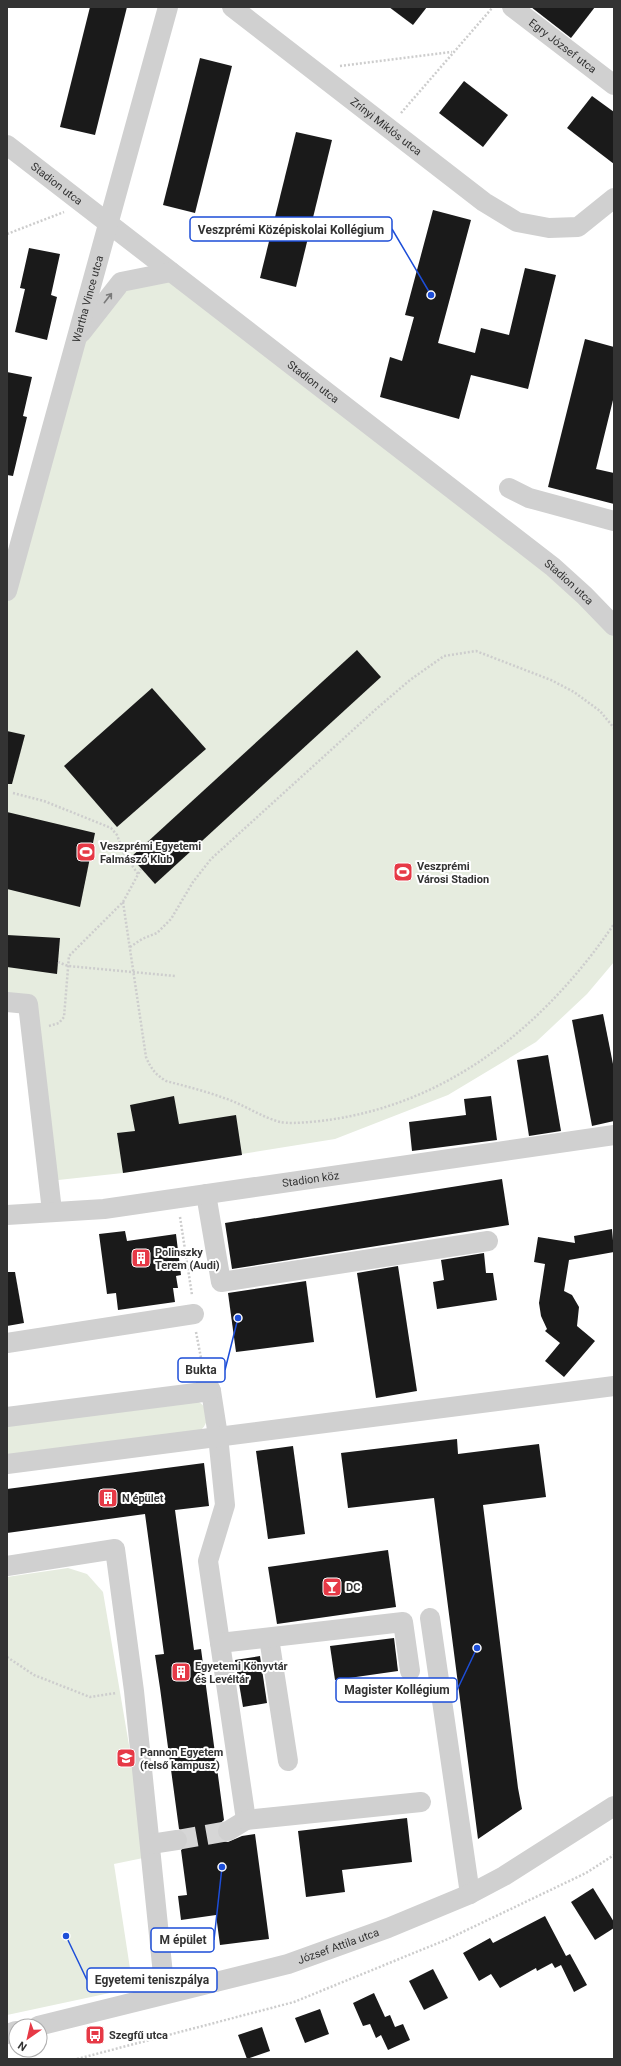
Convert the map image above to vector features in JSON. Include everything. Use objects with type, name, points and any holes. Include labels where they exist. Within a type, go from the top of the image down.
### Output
[{"type":"street","name":"Wartha Vince utca","points":[[7,591],[168,7]]},
{"type":"street","name":"Zrínyi Miklós utca","points":[[232,7],[484,202],[518,222],[549,228],[578,227],[614,198]]},
{"type":"street","name":"Egry József utca","points":[[512,7],[614,85]]},
{"type":"street","name":"Stadion utca","points":[[7,145],[553,567],[585,596],[614,626]]},
{"type":"street","points":[[76,340],[121,282],[171,272]]},
{"type":"street","points":[[509,488],[529,498],[614,521]]},
{"type":"street","points":[[7,1002],[28,1004],[52,1211]]},
{"type":"street","name":"Stadion köz","points":[[7,1215],[52,1211],[104,1209],[614,1135]]},
{"type":"street","points":[[206,1194],[221,1282],[488,1241]]},
{"type":"street","points":[[7,1343],[194,1314]]},
{"type":"street","points":[[7,1417],[207,1383],[218,1436],[225,1505],[208,1561],[246,1820]]},
{"type":"street","points":[[7,1464],[614,1386]]},
{"type":"street","points":[[7,1566],[115,1549],[134,1691],[166,1994]]},
{"type":"street","points":[[430,1618],[470,1894]]},
{"type":"street","points":[[220,1643],[403,1622],[410,1671]]},
{"type":"street","points":[[269,1638],[288,1761]]},
{"type":"street","points":[[228,1831],[246,1820],[421,1802]]},
{"type":"street","name":"József Attila utca","points":[[48,2024],[288,1964],[388,1928],[470,1894],[529,1861],[614,1806]]},
{"type":"street","points":[[151,1844],[177,1840]]},
{"type":"path","points":[[387,128],[493,7]]},
{"type":"path","points":[[313,70],[452,52]]},
{"type":"path","points":[[7,234],[67,210]]},
{"type":"path","points":[[130,948],[142,939],[157,934],[171,919],[193,882],[211,859],[381,705],[410,680],[444,656],[476,651],[551,680],[574,692],[600,711],[614,728]]},
{"type":"path","points":[[13,793],[44,801],[111,828],[117,835],[124,854],[138,874]]},
{"type":"path","points":[[31,1028],[53,1026],[59,1023],[64,1016],[69,956],[123,902],[141,869]]},
{"type":"path","points":[[123,902],[146,1057],[150,1068],[157,1076],[166,1081],[225,1098],[281,1122],[327,1121],[394,1105],[444,1084],[480,1063],[519,1034],[547,1008],[575,977],[614,924]]},
{"type":"path","points":[[58,962],[68,966],[174,976]]},
{"type":"path","points":[[177,1199],[194,1314],[207,1383]]},
{"type":"path","points":[[7,1657],[34,1675],[90,1697],[134,1691]]},
{"type":"path","points":[[77,2059],[294,2002],[448,1940],[586,1874],[614,1855]]},
{"type":"shaded area","points":[[171,272],[614,626],[614,962],[587,994],[536,1042],[448,1095],[335,1139],[123,1173],[49,1181],[28,1004],[7,1002],[7,591],[76,340],[121,282]]},
{"type":"shaded area","points":[[197,1401],[204,1407],[207,1414],[206,1422],[201,1430],[7,1457],[7,1425]]},
{"type":"shaded area","points":[[68,1568],[87,1574],[103,1592],[148,1857],[114,1864],[133,1988],[7,2015],[7,1577]]},
{"type":"building","points":[[90,7],[127,7],[95,135],[60,127]]},
{"type":"building","points":[[389,7],[427,7],[413,25]]},
{"type":"building","points":[[531,7],[595,7],[571,38]]},
{"type":"building","points":[[200,58],[232,66],[195,213],[163,205]]},
{"type":"building","points":[[464,81],[508,115],[483,147],[439,113]]},
{"type":"building","points":[[592,96],[614,112],[614,164],[567,128]]},
{"type":"building","points":[[296,132],[332,140],[296,287],[260,278]]},
{"type":"building","points":[[433,210],[471,220],[438,343],[475,353],[481,328],[509,335],[525,268],[556,275],[528,389],[471,375],[459,419],[380,397],[390,357],[402,361],[414,317],[405,315]]},
{"type":"building","points":[[29,248],[60,254],[51,295],[57,297],[47,340],[15,332],[25,289],[20,288]]},
{"type":"building","points":[[585,339],[614,347],[614,396],[596,469],[614,473],[614,504],[548,487]]},
{"type":"building","points":[[7,372],[32,377],[23,416],[27,417],[13,476],[7,475]]},
{"type":"building","points":[[357,650],[381,677],[155,884],[131,857]]},
{"type":"building","points":[[152,688],[206,749],[117,827],[64,766]]},
{"type":"building","points":[[7,731],[25,735],[12,784],[7,784]]},
{"type":"building","points":[[7,812],[95,833],[80,907],[7,889]]},
{"type":"building","points":[[7,935],[60,938],[57,974],[7,967]]},
{"type":"building","points":[[603,1014],[614,1069],[614,1121],[592,1126],[572,1020]]},
{"type":"building","points":[[548,1055],[561,1131],[529,1136],[517,1060]]},
{"type":"building","points":[[174,1096],[179,1124],[236,1115],[242,1155],[123,1173],[117,1133],[135,1131],[130,1105]]},
{"type":"building","points":[[491,1096],[497,1140],[412,1151],[409,1122],[466,1115],[464,1099]]},
{"type":"building","points":[[502,1179],[509,1225],[232,1269],[225,1223]]},
{"type":"building","points":[[612,1229],[614,1252],[569,1260],[564,1291],[572,1295],[579,1307],[577,1326],[595,1341],[564,1377],[545,1361],[560,1343],[545,1331],[547,1329],[541,1316],[539,1303],[545,1264],[534,1262],[538,1237],[575,1243],[574,1236]]},
{"type":"building","name":"Polinszky Terem (Audi)","points":[[125,1231],[127,1241],[176,1234],[181,1275],[176,1276],[178,1288],[173,1288],[175,1302],[118,1310],[116,1293],[107,1294],[99,1234]]},
{"type":"building","points":[[484,1253],[486,1273],[493,1273],[497,1300],[437,1309],[433,1282],[444,1280],[441,1260]]},
{"type":"building","points":[[398,1266],[417,1391],[376,1398],[357,1273]]},
{"type":"building","points":[[7,1272],[15,1272],[24,1323],[7,1326]]},
{"type":"building","points":[[306,1281],[314,1342],[236,1352],[228,1293]]},
{"type":"building","points":[[457,1439],[458,1454],[539,1444],[546,1497],[483,1505],[518,1788],[522,1809],[478,1839],[434,1498],[348,1508],[341,1453]]},
{"type":"building","points":[[293,1446],[305,1534],[268,1539],[256,1451]]},
{"type":"building","points":[[204,1463],[209,1506],[175,1510],[194,1650],[201,1649],[224,1820],[218,1825],[217,1832],[222,1841],[228,1842],[242,1836],[255,1834],[269,1939],[220,1945],[216,1915],[181,1920],[178,1896],[187,1895],[181,1850],[188,1845],[188,1839],[186,1833],[179,1829],[155,1655],[164,1654],[145,1514],[7,1533],[7,1489]]},
{"type":"building","name":"DC","points":[[388,1550],[396,1607],[277,1624],[268,1567]]},
{"type":"building","points":[[394,1638],[398,1671],[335,1680],[330,1646]]},
{"type":"building","points":[[260,1656],[267,1703],[243,1707],[235,1660]]},
{"type":"building","points":[[407,1818],[412,1862],[342,1870],[345,1892],[306,1897],[298,1831]]},
{"type":"building","points":[[593,1888],[614,1922],[614,1928],[595,1940],[571,1902]]},
{"type":"building","points":[[545,1916],[566,1956],[570,1954],[587,1985],[574,1992],[561,1965],[555,1968],[552,1963],[537,1971],[536,1968],[500,1988],[491,1974],[479,1981],[463,1953],[490,1938],[493,1943]]},
{"type":"building","points":[[433,1969],[448,1998],[424,2010],[409,1981]]},
{"type":"building","points":[[374,1993],[385,2017],[390,2015],[395,2027],[403,2024],[410,2040],[388,2050],[381,2035],[376,2038],[370,2024],[363,2026],[353,2003]]},
{"type":"building","points":[[320,2009],[329,2034],[305,2043],[295,2018]]},
{"type":"building","points":[[262,2027],[270,2051],[247,2059],[238,2035]]},
{"type":"tunnel","points":[[177,1840],[228,1831]]},
{"type":"place","name":"Veszprémi Középiskolai Kollégium","points":[[431,295]]},
{"type":"place","name":"Veszprémi Egyetemi Falmászó Klub","points":[[86,852]]},
{"type":"place","name":"Veszprémi Városi Stadion","points":[[403,872]]},
{"type":"place","name":"Polinszky Terem (Audi)","points":[[141,1258]]},
{"type":"place","name":"Bukta","points":[[238,1318]]},
{"type":"place","name":"N épület","points":[[108,1498]]},
{"type":"place","name":"DC","points":[[332,1587]]},
{"type":"place","name":"Magister Kollégium","points":[[477,1648]]},
{"type":"place","name":"Egyetemi Könyvtár és Levéltár","points":[[181,1672]]},
{"type":"place","name":"Pannon Egyetem (felső kampusz)","points":[[126,1758]]},
{"type":"place","name":"M épület","points":[[222,1867]]},
{"type":"place","name":"Egyetemi teniszpálya","points":[[66,1936]]},
{"type":"place","name":"Szegfű utca","points":[[95,2035]]}]
